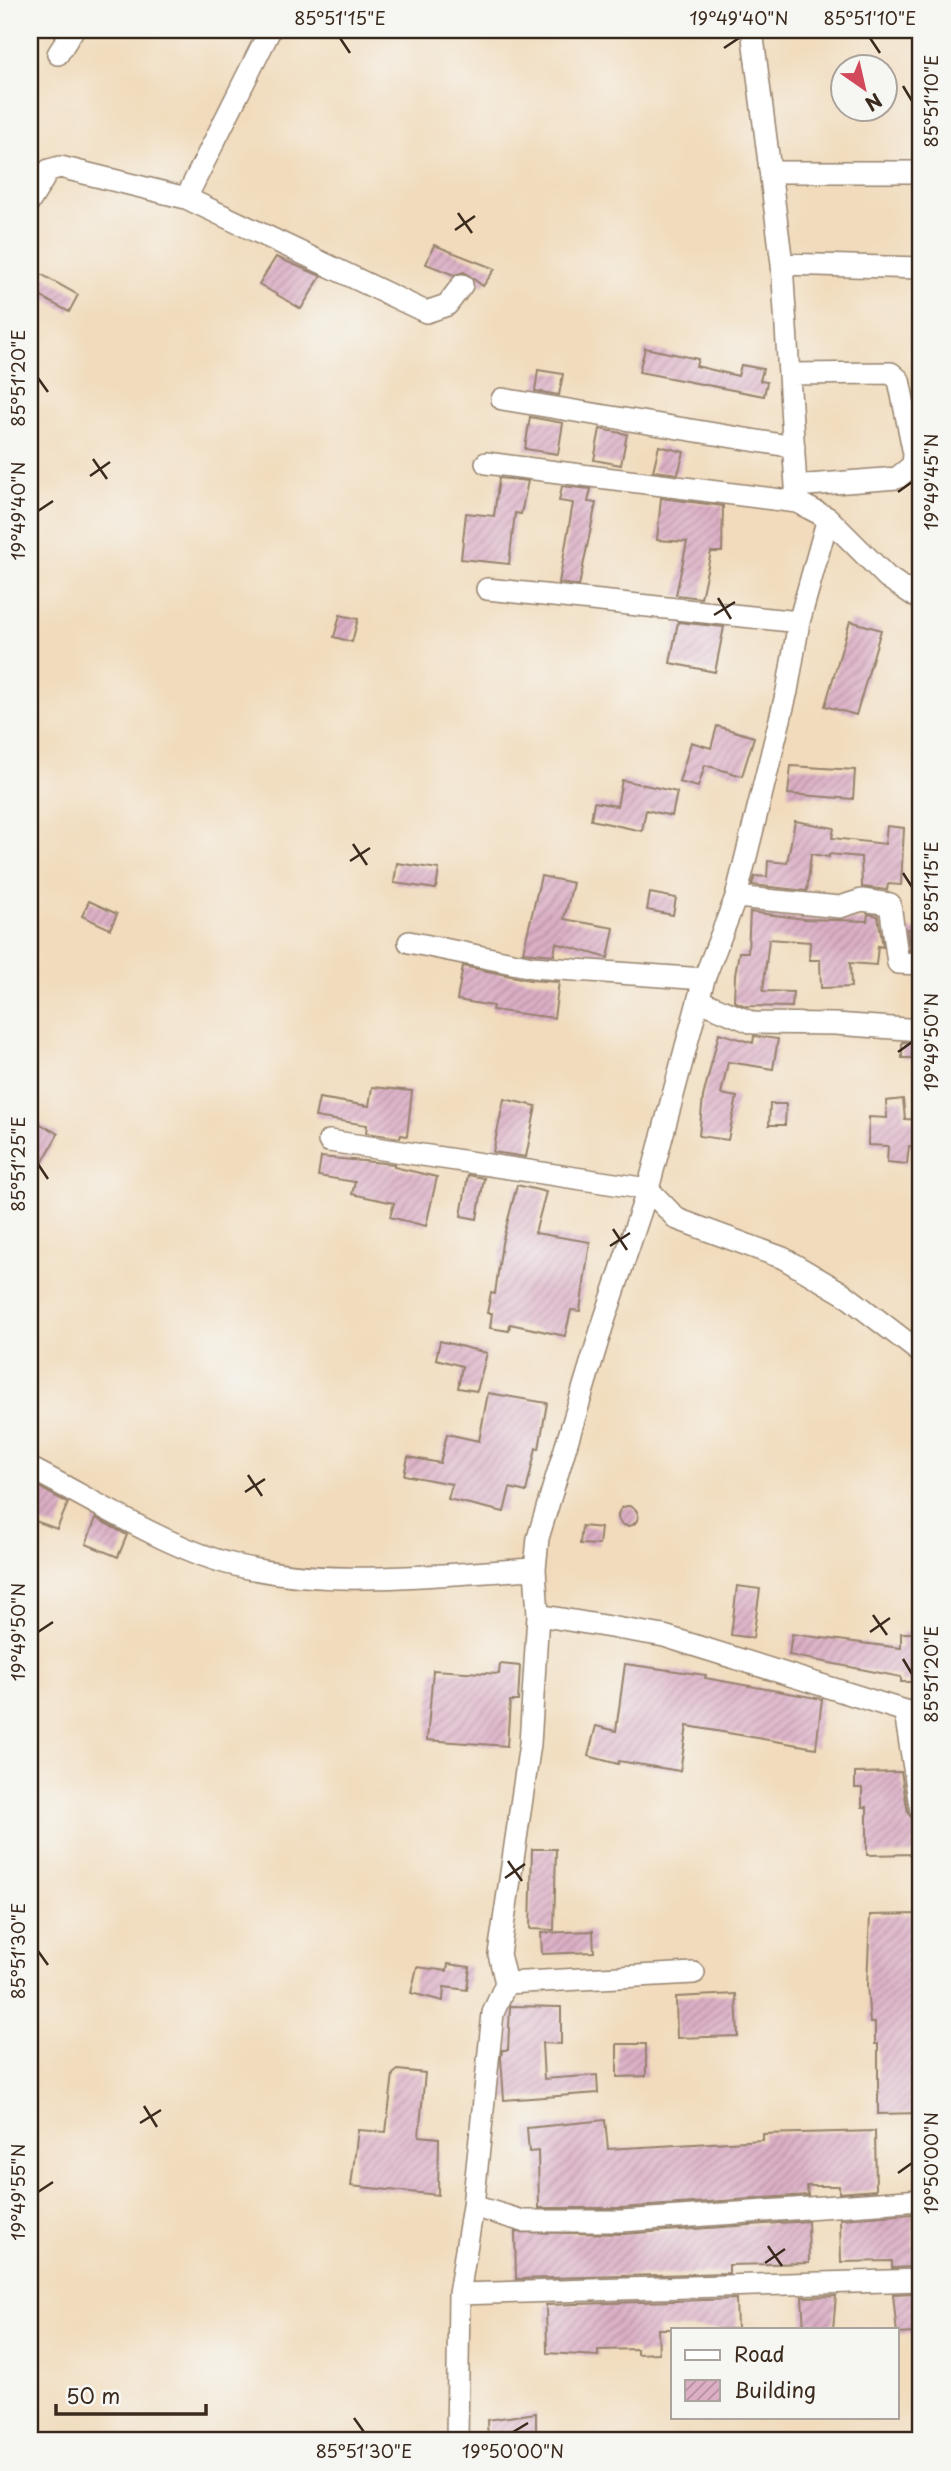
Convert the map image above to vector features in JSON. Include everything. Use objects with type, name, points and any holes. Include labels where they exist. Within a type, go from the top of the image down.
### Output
[{"type":"street","points":[[58,54],[73,30]]},
{"type":"street","points":[[186,198],[270,30]]},
{"type":"street","points":[[752,30],[782,264],[797,494],[828,518],[887,577],[921,600]]},
{"type":"street","points":[[30,201],[49,170],[60,167],[186,198],[426,312],[447,305],[462,285]]},
{"type":"street","points":[[771,172],[921,172]]},
{"type":"street","points":[[782,264],[921,268]]},
{"type":"street","points":[[486,463],[797,494],[897,478],[913,465],[914,454],[899,380],[891,373],[789,374]]},
{"type":"street","points":[[502,399],[794,447]]},
{"type":"street","points":[[457,2441],[459,2294],[473,2206],[493,2013],[506,1983],[499,1954],[530,1744],[538,1615],[535,1569],[548,1497],[648,1189],[704,979],[736,897],[787,691],[799,622],[828,518]]},
{"type":"street","points":[[487,589],[799,622]]},
{"type":"street","points":[[736,897],[840,907],[862,900],[890,904],[898,963],[921,964]]},
{"type":"street","points":[[409,942],[532,967],[704,979]]},
{"type":"street","points":[[700,1001],[753,1023],[835,1024],[921,1030]]},
{"type":"street","points":[[329,1141],[648,1189],[677,1219],[783,1258],[844,1294],[921,1353]]},
{"type":"street","points":[[30,1468],[191,1550],[258,1569],[348,1579],[535,1569]]},
{"type":"street","points":[[538,1615],[664,1636],[913,1715],[921,1811]]},
{"type":"street","points":[[506,1983],[694,1973]]},
{"type":"street","points":[[473,2206],[523,2221],[622,2221],[921,2200]]},
{"type":"street","points":[[459,2294],[921,2280]]},
{"type":"building","points":[[434,245],[495,269],[483,286],[464,272],[454,275],[426,264]]},
{"type":"building","points":[[276,257],[321,276],[301,309],[259,284]]},
{"type":"building","points":[[30,268],[78,295],[69,312],[30,291]]},
{"type":"building","points":[[645,348],[698,359],[696,366],[738,376],[741,365],[763,369],[760,381],[767,382],[764,396],[639,372]]},
{"type":"building","points":[[538,370],[563,374],[559,395],[535,391]]},
{"type":"building","points":[[530,417],[563,423],[558,454],[525,449]]},
{"type":"building","points":[[600,429],[627,434],[621,465],[594,460]]},
{"type":"building","points":[[659,446],[684,452],[678,474],[653,471]]},
{"type":"building","points":[[499,478],[528,481],[521,514],[515,513],[509,564],[461,559],[466,513],[494,516]]},
{"type":"building","points":[[562,486],[591,489],[588,502],[596,503],[579,586],[559,583],[573,503],[559,501]]},
{"type":"building","points":[[661,498],[723,506],[722,552],[711,552],[701,598],[676,595],[687,542],[657,540]]},
{"type":"building","points":[[340,615],[358,619],[352,642],[334,637]]},
{"type":"building","points":[[850,621],[881,630],[856,715],[825,706]]},
{"type":"building","points":[[678,622],[724,627],[715,672],[670,663]]},
{"type":"building","points":[[717,726],[754,737],[742,776],[705,765],[698,787],[679,782],[691,742],[711,748]]},
{"type":"building","points":[[791,766],[855,770],[853,799],[788,794]]},
{"type":"building","points":[[622,780],[677,792],[672,816],[646,810],[642,831],[591,820],[594,802],[617,806]]},
{"type":"building","points":[[795,821],[834,828],[832,838],[885,844],[887,826],[904,828],[901,885],[888,884],[887,890],[862,887],[861,857],[811,854],[807,891],[752,885],[755,876],[767,877],[768,861],[787,863]]},
{"type":"building","points":[[397,863],[439,869],[436,889],[394,883]]},
{"type":"building","points":[[541,876],[573,883],[564,919],[614,928],[608,958],[556,943],[554,955],[523,952]]},
{"type":"building","points":[[650,893],[676,898],[673,915],[647,910]]},
{"type":"building","points":[[89,901],[117,914],[110,929],[82,916]]},
{"type":"building","points":[[750,912],[805,919],[867,921],[868,914],[878,916],[883,947],[878,946],[876,965],[850,963],[851,987],[821,988],[820,960],[809,960],[810,942],[769,939],[763,991],[793,992],[792,1007],[745,1006],[734,1001],[735,975],[739,952],[748,952]]},
{"type":"building","points":[[907,929],[921,931],[921,951],[909,950]]},
{"type":"building","points":[[463,966],[530,980],[559,982],[554,1018],[492,1010],[493,1006],[457,1000]]},
{"type":"building","points":[[719,1033],[753,1043],[754,1036],[778,1039],[773,1069],[728,1062],[721,1094],[737,1097],[728,1140],[699,1136],[703,1097]]},
{"type":"building","points":[[902,1042],[921,1043],[921,1058],[902,1058]]},
{"type":"building","points":[[372,1087],[412,1091],[407,1136],[401,1135],[400,1138],[366,1133],[367,1125],[315,1117],[319,1098],[369,1106]]},
{"type":"building","points":[[504,1099],[536,1106],[526,1157],[493,1152]]},
{"type":"building","points":[[903,1099],[905,1119],[921,1120],[921,1147],[909,1146],[907,1164],[887,1162],[888,1146],[868,1145],[869,1117],[887,1118],[886,1101]]},
{"type":"building","points":[[770,1104],[786,1104],[785,1125],[769,1125]]},
{"type":"building","points":[[30,1118],[58,1134],[30,1186]]},
{"type":"building","points":[[321,1157],[394,1164],[394,1167],[437,1177],[426,1226],[390,1217],[394,1203],[352,1194],[355,1182],[318,1176]]},
{"type":"building","points":[[468,1175],[484,1178],[477,1219],[461,1216]]},
{"type":"building","points":[[517,1185],[546,1192],[535,1233],[590,1242],[580,1311],[571,1310],[565,1336],[510,1324],[509,1331],[490,1328],[492,1313],[487,1313],[491,1293],[495,1294],[502,1243]]},
{"type":"building","points":[[440,1341],[487,1353],[477,1391],[458,1388],[462,1366],[436,1359]]},
{"type":"building","points":[[488,1393],[547,1403],[539,1449],[536,1448],[526,1492],[510,1488],[504,1512],[448,1499],[452,1484],[404,1475],[408,1457],[440,1463],[447,1434],[479,1441]]},
{"type":"building","points":[[37,1486],[68,1503],[57,1529],[30,1519],[30,1504]]},
{"type":"building","points":[[628,1506],[635,1509],[638,1516],[635,1523],[628,1526],[621,1523],[618,1516],[621,1509]]},
{"type":"building","points":[[96,1518],[127,1535],[118,1557],[86,1544]]},
{"type":"building","points":[[582,1526],[601,1528],[599,1545],[580,1544]]},
{"type":"building","points":[[737,1586],[760,1589],[753,1638],[731,1635]]},
{"type":"building","points":[[901,1633],[921,1633],[921,1682],[901,1682],[901,1677],[789,1655],[792,1634],[901,1648]]},
{"type":"building","points":[[500,1664],[520,1666],[518,1701],[510,1701],[507,1746],[427,1740],[433,1670],[499,1674]]},
{"type":"building","points":[[625,1664],[706,1675],[705,1678],[822,1699],[816,1748],[687,1726],[680,1771],[619,1761],[618,1764],[588,1756],[596,1726],[616,1731]]},
{"type":"building","points":[[901,1772],[908,1813],[916,1823],[916,1854],[867,1855],[867,1807],[862,1807],[862,1788],[855,1788],[855,1773]]},
{"type":"building","points":[[532,1849],[556,1849],[554,1930],[530,1929]]},
{"type":"building","points":[[919,1914],[916,1967],[917,2007],[921,2028],[921,2113],[878,2114],[878,2044],[875,2044],[875,2023],[870,2023],[867,1985],[870,1915]]},
{"type":"building","points":[[593,1931],[594,1952],[542,1954],[541,1933]]},
{"type":"building","points":[[448,1964],[470,1967],[467,1990],[444,1987],[443,2001],[411,1993],[417,1967],[447,1971]]},
{"type":"building","points":[[736,1994],[738,2036],[677,2038],[676,1997]]},
{"type":"building","points":[[510,2006],[561,2007],[561,2044],[542,2043],[544,2079],[597,2075],[598,2093],[504,2100],[501,2058],[502,2050],[508,2050]]},
{"type":"building","points":[[617,2044],[646,2044],[646,2076],[617,2077]]},
{"type":"building","points":[[398,2070],[425,2073],[419,2136],[439,2138],[438,2195],[351,2186],[358,2130],[386,2132],[393,2074]]},
{"type":"building","points":[[605,2120],[608,2149],[763,2140],[763,2134],[875,2131],[876,2190],[839,2193],[839,2186],[807,2186],[808,2195],[622,2208],[539,2208],[538,2151],[529,2152],[527,2128]]},
{"type":"building","points":[[913,2214],[914,2267],[892,2268],[892,2261],[841,2262],[840,2219]]},
{"type":"building","points":[[808,2221],[809,2263],[729,2265],[729,2273],[516,2279],[515,2232],[623,2234]]},
{"type":"building","points":[[915,2293],[916,2333],[898,2334],[893,2294]]},
{"type":"building","points":[[836,2296],[833,2328],[804,2328],[802,2297]]},
{"type":"building","points":[[736,2299],[737,2328],[658,2329],[659,2353],[637,2354],[637,2349],[598,2350],[598,2356],[547,2353],[546,2305]]},
{"type":"building","points":[[536,2413],[536,2437],[488,2440],[487,2420]]}]
